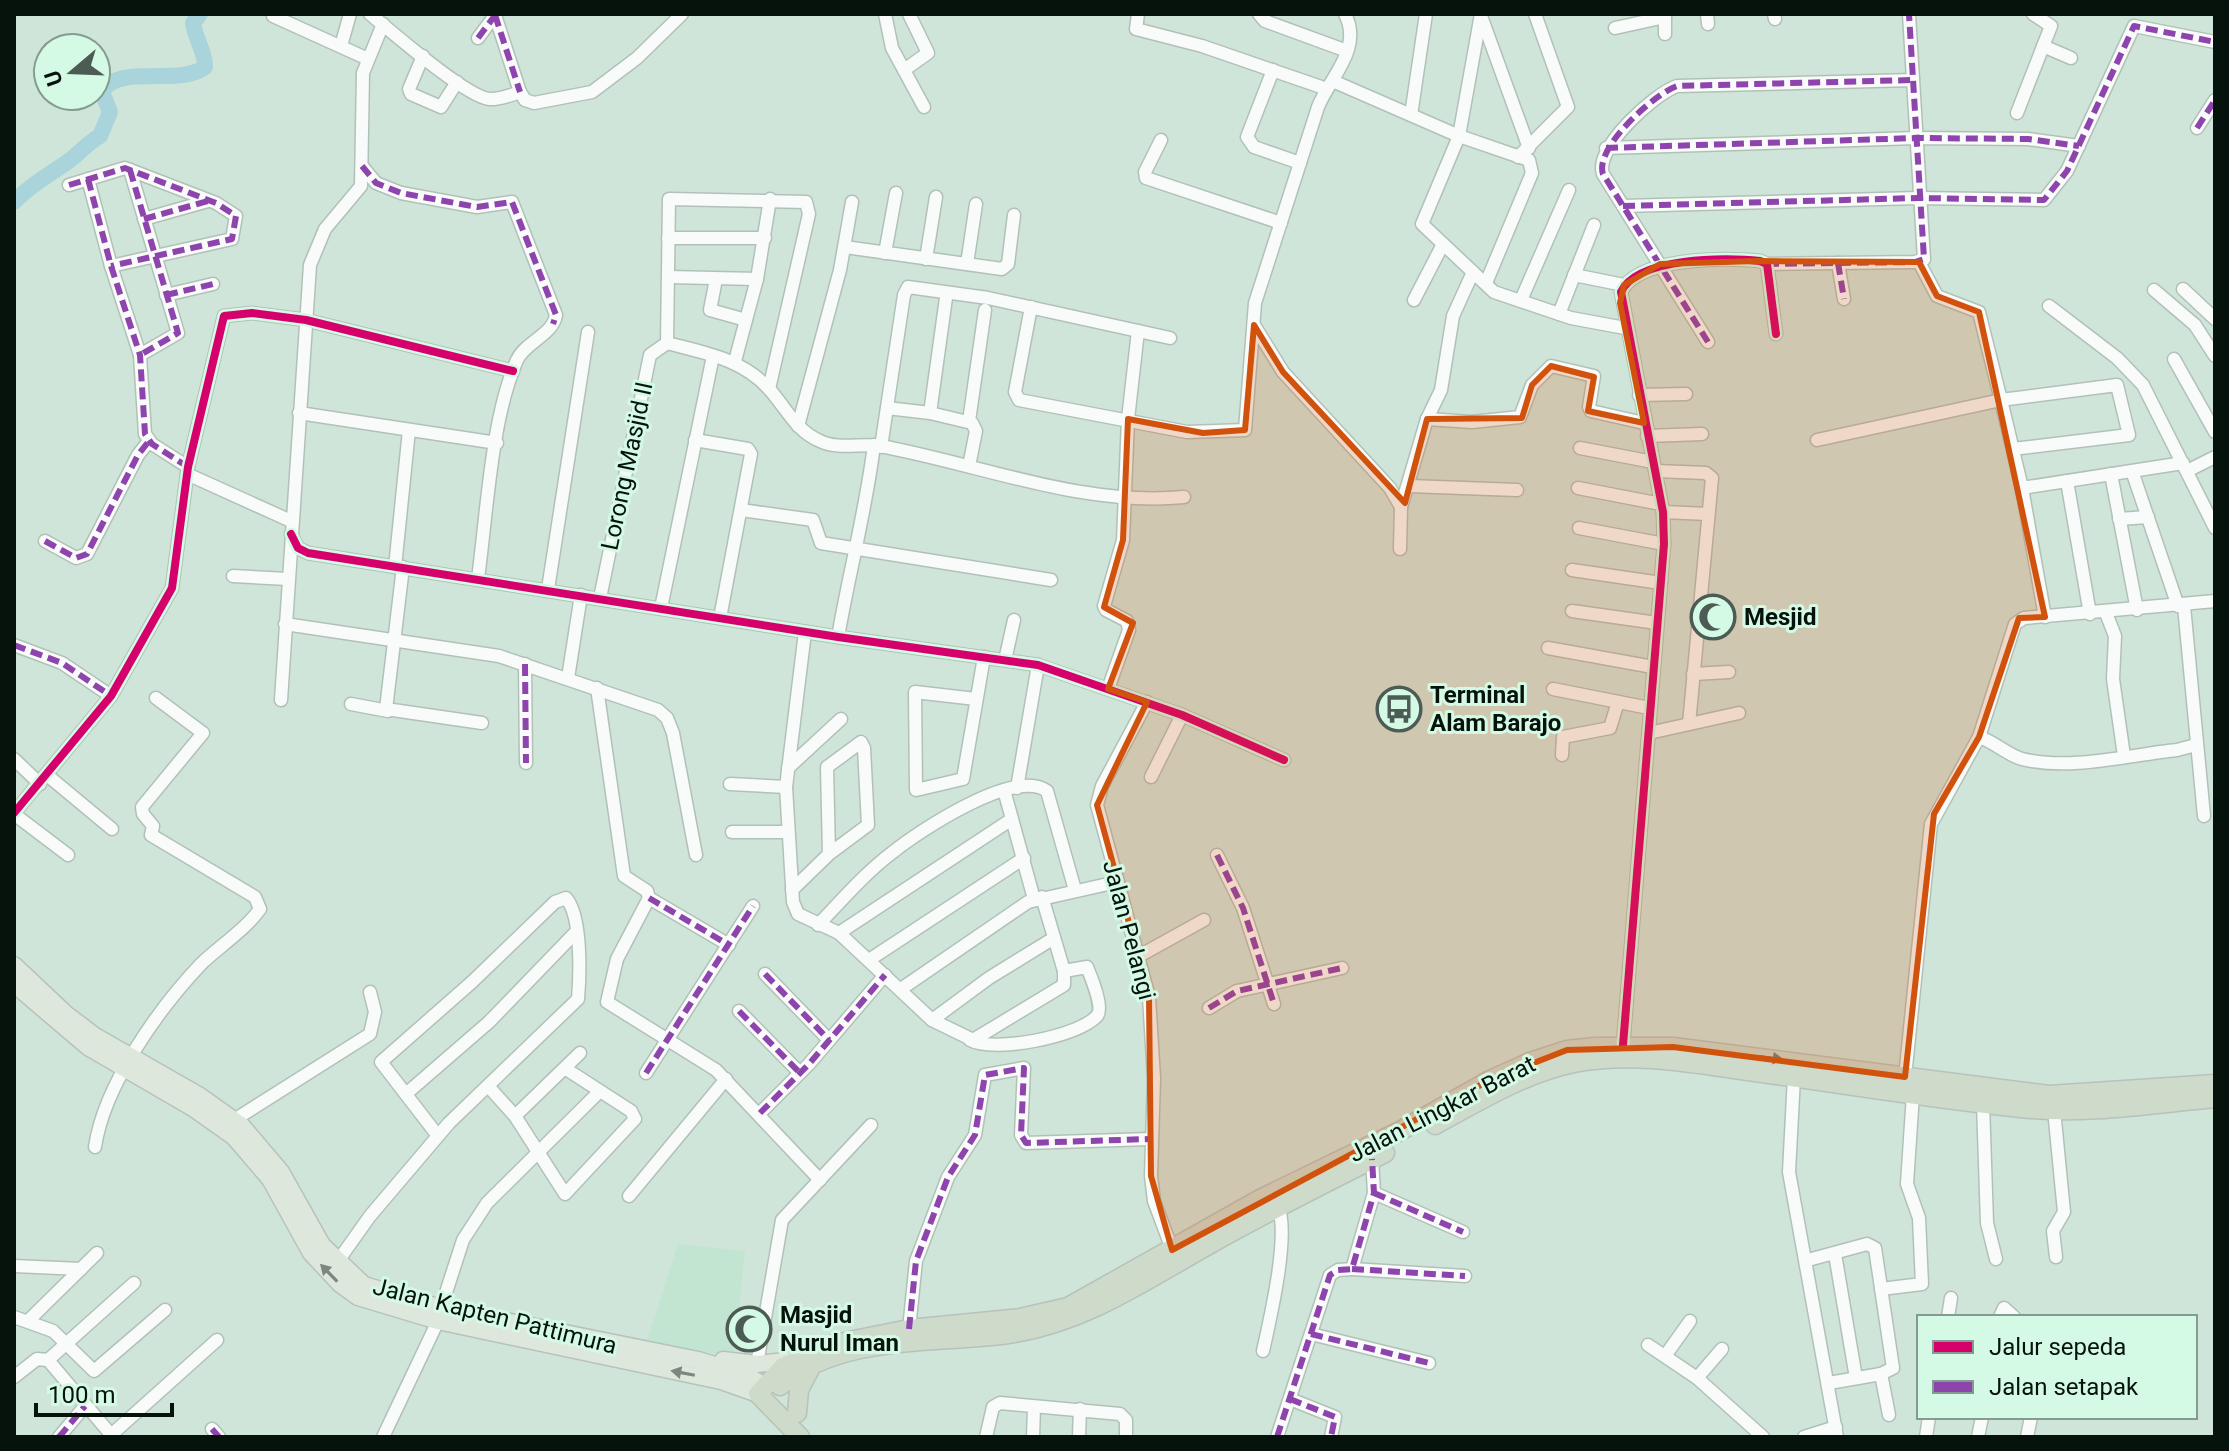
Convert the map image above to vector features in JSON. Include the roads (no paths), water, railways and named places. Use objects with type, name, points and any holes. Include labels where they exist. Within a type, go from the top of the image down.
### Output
[{"type":"highway","name":"Jalan Lingkar Barat","points":[[802,1364],[908,1342],[1005,1334],[1055,1324],[1099,1307],[1262,1198],[1402,1130],[1490,1080],[1567,1050],[1623,1045],[1909,1085],[2072,1096],[2215,1084]]},
{"type":"highway","name":"Jalan Lingkar Barat","points":[[766,1393],[802,1364],[834,1344],[909,1329],[1050,1313],[1081,1301],[1372,1159],[1496,1092],[1575,1063],[1621,1059],[1794,1077],[1824,1073]]},
{"type":"highway","name":"Jalan Lingkar Barat","points":[[1909,1085],[1983,1103],[2054,1110],[2215,1098]]},
{"type":"highway","points":[[797,1413],[802,1364]]},
{"type":"highway","points":[[766,1393],[797,1413],[815,1437]]},
{"type":"highway","points":[[766,1393],[800,1437]]},
{"type":"main road","name":"Jalan Kapten Pattimura","points":[[14,965],[66,1014],[126,1063],[234,1137],[270,1179],[311,1253],[340,1284],[378,1306],[439,1314],[766,1393]]},
{"type":"main road","name":"Jalan Kapten Pattimura","points":[[14,984],[57,1025],[126,1063],[200,1096],[234,1120],[272,1160],[322,1245],[338,1261],[364,1285],[439,1314]]},
{"type":"main road","name":"Jalan Kapten Pattimura","points":[[532,1335],[698,1360],[744,1374],[766,1393]]},
{"type":"main road","points":[[698,1360],[716,1358],[757,1364],[802,1364]]},
{"type":"street","points":[[341,46],[350,14]]},
{"type":"street","points":[[370,14],[457,82],[488,98],[520,92]]},
{"type":"street","points":[[495,14],[520,92],[525,100],[534,103],[589,94],[637,58],[682,14]]},
{"type":"street","points":[[478,38],[495,14]]},
{"type":"street","points":[[885,14],[890,44],[924,107]]},
{"type":"street","points":[[904,70],[928,53],[909,14]]},
{"type":"street","points":[[1138,14],[1136,29],[1331,85],[1529,160],[1533,169],[1486,283]]},
{"type":"street","points":[[1259,14],[1265,21],[1347,51]]},
{"type":"street","points":[[1031,307],[1015,398],[1195,433],[1245,430],[1257,293],[1300,163],[1347,51],[1351,29],[1345,14]]},
{"type":"street","points":[[1411,115],[1426,14]]},
{"type":"street","points":[[1480,14],[1529,148]]},
{"type":"street","points":[[1480,14],[1459,136],[1422,218],[1423,227],[1494,292],[1559,314],[1625,328]]},
{"type":"street","points":[[1518,157],[1559,118],[1569,103],[1535,14]]},
{"type":"street","points":[[1574,275],[1624,285],[1660,264],[1919,262],[1925,255],[1918,198],[1909,14]]},
{"type":"street","points":[[2017,113],[2050,25],[2033,14]]},
{"type":"street","points":[[1615,28],[1665,15],[1665,34]]},
{"type":"street","points":[[273,16],[368,59]]},
{"type":"street","points":[[281,700],[299,413],[313,253],[325,229],[360,188],[362,79],[383,24]]},
{"type":"street","points":[[1623,206],[1918,198],[2044,200],[2067,171],[2134,26],[2215,42]]},
{"type":"street","points":[[2043,46],[2071,58]]},
{"type":"street","points":[[423,56],[409,89],[411,94],[441,107],[457,82]]},
{"type":"street","points":[[1273,70],[1247,137],[1254,147],[1300,163]]},
{"type":"street","points":[[1708,342],[1602,172],[1606,148],[1664,92],[1677,86],[1913,80]]},
{"type":"street","points":[[2197,128],[2215,100]]},
{"type":"street","points":[[1524,129],[1559,118]]},
{"type":"street","points":[[1606,148],[1916,138],[2028,139],[2079,146]]},
{"type":"street","points":[[1161,140],[1145,172],[1146,178],[1281,223]]},
{"type":"street","points":[[362,166],[376,183],[401,193],[477,207],[512,202],[556,315],[553,324],[520,354],[513,371],[497,443],[478,578]]},
{"type":"street","points":[[69,185],[121,168],[234,212],[237,219],[232,239],[111,266]]},
{"type":"street","points":[[130,170],[178,336],[140,355]]},
{"type":"street","points":[[88,179],[111,266],[140,355],[144,430],[149,441],[188,471],[291,528],[304,552],[805,632],[1038,665],[1182,715],[1284,760]]},
{"type":"street","points":[[1521,300],[1569,190]]},
{"type":"street","points":[[885,253],[896,193]]},
{"type":"street","points":[[769,389],[810,207],[806,202],[770,199],[671,197],[668,205],[667,343],[735,361],[769,389],[798,426],[824,443],[878,446],[1123,496],[1184,497]]},
{"type":"street","points":[[926,259],[936,197]]},
{"type":"street","points":[[735,361],[757,279],[770,199]]},
{"type":"street","points":[[144,219],[208,201]]},
{"type":"street","points":[[798,426],[845,247],[852,202]]},
{"type":"street","points":[[967,264],[976,204]]},
{"type":"street","points":[[845,247],[1007,267],[1014,215]]},
{"type":"street","points":[[1559,314],[1594,225]]},
{"type":"street","points":[[668,238],[765,238]]},
{"type":"street","points":[[1414,300],[1442,246]]},
{"type":"street","points":[[1919,262],[1937,296],[1979,312],[2022,488],[2045,617]]},
{"type":"street","points":[[1838,263],[1844,299]]},
{"type":"street","points":[[1767,264],[1776,334]]},
{"type":"street","points":[[1400,549],[1401,507],[1427,419],[1445,373],[1453,316],[1473,272]]},
{"type":"street","points":[[669,277],[757,279]]},
{"type":"street","points":[[716,279],[710,310],[746,320]]},
{"type":"street","points":[[166,295],[213,284]]},
{"type":"street","points":[[1623,1045],[1664,544],[1655,466],[1620,298],[1624,285]]},
{"type":"street","points":[[838,637],[853,549],[887,408],[904,295],[908,287],[1031,307],[1170,338]]},
{"type":"street","points":[[2183,289],[2215,319]]},
{"type":"street","points":[[2154,290],[2201,333],[2215,356]]},
{"type":"street","points":[[930,413],[946,298]]},
{"type":"street","points":[[2049,306],[2132,372],[2151,399],[2215,528]]},
{"type":"street","points":[[969,466],[976,431],[969,421],[985,310]]},
{"type":"street","points":[[68,855],[14,814],[111,696],[174,585],[188,471],[224,316],[252,313],[306,320],[513,371]]},
{"type":"street","points":[[1254,325],[1283,372],[1390,488],[1401,507]]},
{"type":"street","points":[[2201,333],[2215,326]]},
{"type":"street","points":[[1108,689],[1129,630],[1125,619],[1104,607],[1123,540],[1128,419],[1138,331]]},
{"type":"street","points":[[548,589],[588,332]]},
{"type":"street","name":"Lorong Masjid II","points":[[600,598],[650,355],[667,343]]},
{"type":"street","points":[[661,608],[713,356]]},
{"type":"street","points":[[2174,359],[2215,432]]},
{"type":"street","points":[[1427,419],[1472,422],[1520,417],[1532,385],[1551,366],[1594,377],[1590,410],[1646,430],[1702,434]]},
{"type":"street","points":[[1817,440],[2001,400],[2117,385],[2129,435],[2013,449]]},
{"type":"street","points":[[1639,395],[1686,394]]},
{"type":"street","points":[[887,408],[969,421]]},
{"type":"street","points":[[299,413],[497,443]]},
{"type":"street","points":[[388,711],[409,430]]},
{"type":"street","points":[[695,440],[751,451],[720,618]]},
{"type":"street","points":[[45,541],[76,558],[84,557],[149,441]]},
{"type":"street","points":[[1580,448],[1655,466],[1711,475],[1689,724]]},
{"type":"street","points":[[2022,488],[2132,471],[2185,467],[2215,457]]},
{"type":"street","points":[[2132,471],[2181,606],[2204,816]]},
{"type":"street","points":[[2111,474],[2137,610]]},
{"type":"street","points":[[2067,481],[2090,614]]},
{"type":"street","points":[[1409,486],[1517,490]]},
{"type":"street","points":[[1578,488],[1662,508],[1708,514]]},
{"type":"street","points":[[741,510],[813,520],[821,543],[1051,580]]},
{"type":"street","points":[[2119,519],[2148,517]]},
{"type":"street","points":[[1579,528],[1664,544]]},
{"type":"street","points":[[1572,570],[1661,583]]},
{"type":"street","points":[[233,576],[288,579]]},
{"type":"street","points":[[568,678],[581,595]]},
{"type":"street","points":[[1881,1289],[1922,1284],[1919,1218],[1907,1184],[1909,1085],[1931,824],[1938,805],[1979,737],[2015,624],[2024,618],[2215,601]]},
{"type":"street","points":[[1572,611],[1657,623]]},
{"type":"street","points":[[2106,613],[2115,636],[2113,679],[2124,756]]},
{"type":"street","points":[[1005,660],[1014,620]]},
{"type":"street","points":[[285,624],[499,656],[649,705],[667,718],[676,747],[696,855]]},
{"type":"street","points":[[805,632],[786,787],[792,890],[798,914],[839,933],[932,1020],[988,1047],[1064,1033],[1096,1017],[1099,1010],[1087,967],[1064,971]]},
{"type":"street","points":[[14,645],[62,663],[111,696]]},
{"type":"street","points":[[1548,648],[1653,667]]},
{"type":"street","points":[[976,699],[915,692],[916,790],[963,779],[984,657]]},
{"type":"street","points":[[525,664],[526,763]]},
{"type":"street","points":[[970,1040],[1062,987],[1064,971],[1012,819],[1010,789],[1038,665]]},
{"type":"street","points":[[1693,674],[1729,672]]},
{"type":"street","points":[[597,688],[626,879],[647,891],[649,898],[729,945]]},
{"type":"street","points":[[1553,689],[1649,708]]},
{"type":"street","points":[[95,1147],[107,1102],[126,1063],[187,981],[261,906],[255,897],[151,835],[153,826],[143,814],[142,807],[203,733],[156,698]]},
{"type":"street","name":"Jalan Pelangi","points":[[1147,702],[1098,800],[1117,882],[1139,956],[1151,1015],[1154,1078],[1150,1139],[1154,1201],[1175,1256]]},
{"type":"street","points":[[1562,755],[1563,737],[1600,732],[1613,725],[1618,702]]},
{"type":"street","points":[[351,704],[482,723]]},
{"type":"street","points":[[1649,733],[1739,713]]},
{"type":"street","points":[[1151,777],[1182,715]]},
{"type":"street","points":[[788,768],[841,719]]},
{"type":"street","points":[[1979,737],[1998,743],[2016,757],[2057,763],[2177,750],[2196,745]]},
{"type":"street","points":[[792,890],[829,854],[868,825],[864,748],[861,742],[827,767],[829,854]]},
{"type":"street","points":[[14,759],[112,829]]},
{"type":"street","points":[[730,784],[786,787]]},
{"type":"street","points":[[818,925],[893,851],[986,795],[1010,789],[1037,786],[1047,791],[1075,890]]},
{"type":"street","points":[[839,933],[1012,819]]},
{"type":"street","points":[[732,832],[787,832]]},
{"type":"street","points":[[1217,855],[1243,908],[1274,1004]]},
{"type":"street","points":[[869,960],[1024,858]]},
{"type":"street","points":[[901,989],[971,938],[1038,898],[1117,882]]},
{"type":"street","points":[[338,1261],[370,1216],[438,1136],[570,1011],[578,999],[576,932],[570,903],[566,898],[559,899],[472,982],[384,1058],[383,1067],[407,1093],[438,1136]]},
{"type":"street","points":[[649,898],[617,959],[605,997],[608,1003],[726,1079],[820,1180]]},
{"type":"street","points":[[646,1073],[753,906]]},
{"type":"street","points":[[1139,956],[1204,920]]},
{"type":"street","points":[[407,1093],[489,1022],[576,932]]},
{"type":"street","points":[[932,1020],[989,978],[1054,938]]},
{"type":"street","points":[[1209,1008],[1237,991],[1342,968]]},
{"type":"street","points":[[765,974],[829,1040]]},
{"type":"street","points":[[760,1113],[800,1073],[885,975]]},
{"type":"street","points":[[234,1120],[370,1034],[375,1012],[370,992]]},
{"type":"street","points":[[739,1011],[800,1073]]},
{"type":"street","points":[[515,1116],[580,1053]]},
{"type":"street","points":[[488,1086],[515,1116],[560,1191],[567,1193],[635,1122],[631,1111],[598,1093],[566,1069]]},
{"type":"street","points":[[909,1329],[916,1261],[948,1177],[975,1135],[985,1075],[1025,1069],[1021,1135],[1026,1143],[1150,1139]]},
{"type":"street","points":[[1794,1077],[1789,1167],[1837,1432],[1804,1437]]},
{"type":"street","points":[[629,1196],[726,1079]]},
{"type":"street","points":[[383,1437],[439,1314],[474,1219],[598,1093]]},
{"type":"street","points":[[1983,1103],[1987,1223],[1996,1259]]},
{"type":"street","points":[[2054,1110],[2064,1212],[2053,1231],[2056,1257]]},
{"type":"street","points":[[757,1364],[780,1225],[786,1214],[871,1125]]},
{"type":"street","points":[[1352,1269],[1374,1193],[1372,1159]]},
{"type":"street","points":[[1374,1193],[1463,1232]]},
{"type":"street","points":[[1263,1351],[1276,1295],[1283,1221],[1278,1206]]},
{"type":"street","points":[[1808,1260],[1873,1245],[1894,1365],[1890,1371],[1881,1374],[1829,1383]]},
{"type":"street","points":[[29,1320],[97,1253]]},
{"type":"street","points":[[1835,1254],[1856,1378]]},
{"type":"street","points":[[14,1266],[81,1269]]},
{"type":"street","points":[[1277,1437],[1330,1275],[1338,1270],[1352,1269],[1465,1276]]},
{"type":"street","points":[[48,1360],[134,1283]]},
{"type":"street","points":[[1948,1315],[1951,1298]]},
{"type":"street","points":[[14,1317],[53,1331],[88,1368],[97,1370],[165,1310]]},
{"type":"street","points":[[1665,1356],[1690,1321]]},
{"type":"street","points":[[1311,1334],[1429,1363]]},
{"type":"street","points":[[14,1377],[38,1358],[48,1360],[112,1436],[217,1340]]},
{"type":"street","points":[[1648,1345],[1697,1378],[1763,1437]]},
{"type":"street","points":[[1697,1378],[1722,1349]]},
{"type":"street","points":[[1881,1374],[1889,1415]]},
{"type":"street","points":[[1290,1399],[1335,1417],[1331,1437]]},
{"type":"street","points":[[986,1437],[995,1405],[1120,1414],[1126,1420],[1126,1437]]},
{"type":"street","points":[[59,1437],[85,1406]]},
{"type":"street","points":[[1033,1437],[1034,1407]]},
{"type":"street","points":[[1079,1437],[1080,1409]]},
{"type":"waterway","points":[[14,202],[100,136],[110,112],[102,92],[110,83],[135,77],[193,73],[205,67],[193,23],[200,14]]},
{"type":"place","name":"Mesjid","points":[[1713,617]]},
{"type":"place","name":"Terminal Alam Barajo","points":[[1399,709]]},
{"type":"place","name":"Masjid Nurul Iman","points":[[749,1329]]}]
